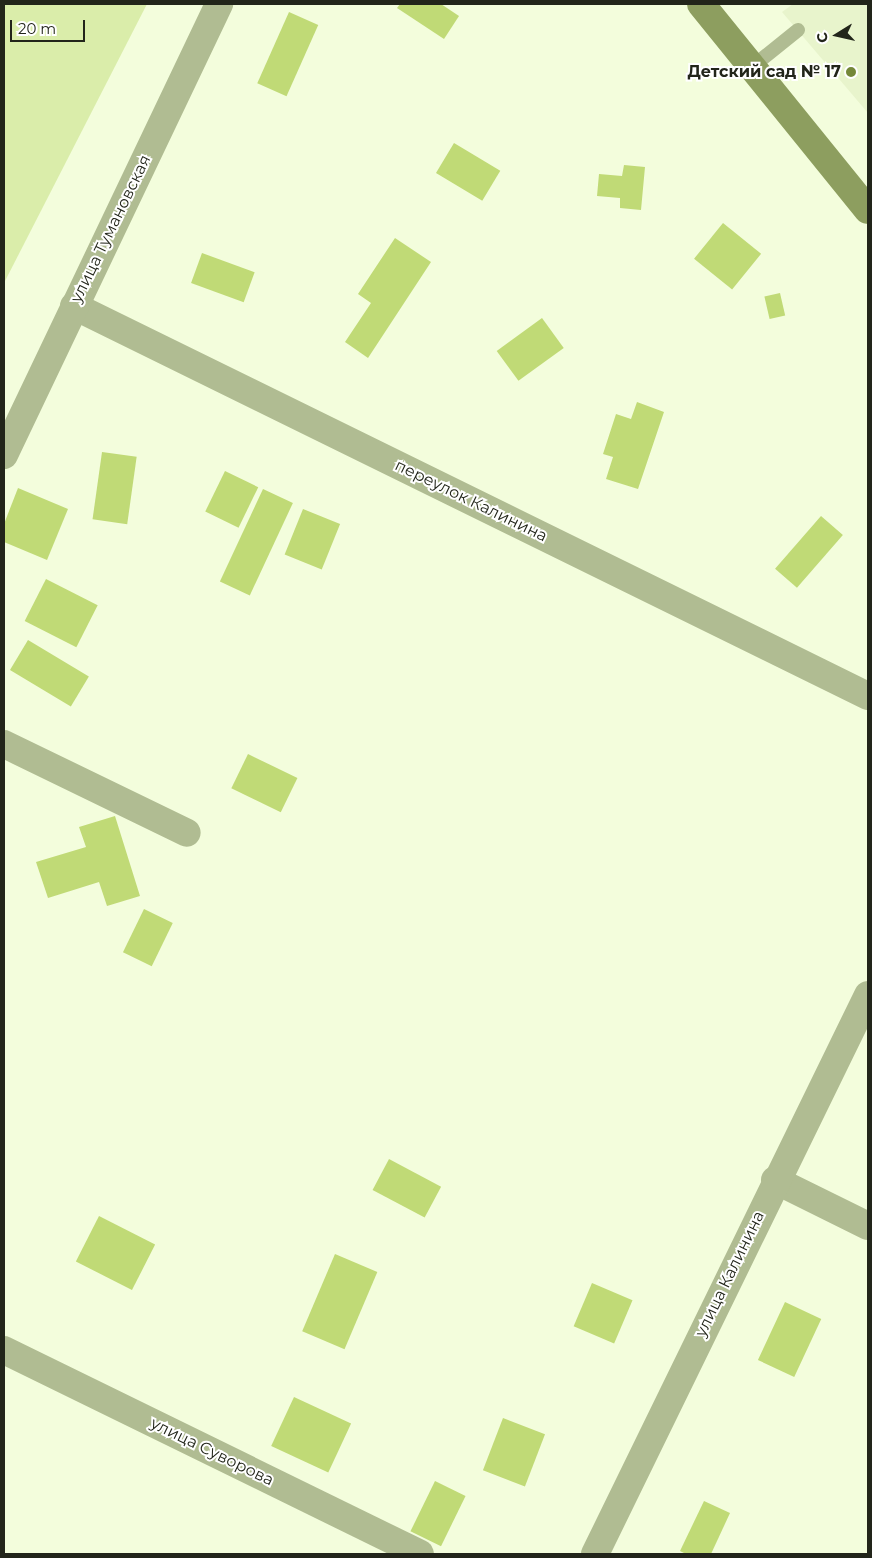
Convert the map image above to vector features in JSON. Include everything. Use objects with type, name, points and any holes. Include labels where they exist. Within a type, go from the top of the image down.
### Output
[{"type":"street","name":"улица Тумановская","points":[[4,455],[219,4]]},
{"type":"street","points":[[701,4],[868,210]]},
{"type":"street","name":"переулок Калинина","points":[[74,306],[868,696]]},
{"type":"street","points":[[4,744],[187,833]]},
{"type":"street","name":"улица Калинина","points":[[594,1554],[775,1180],[868,995]]},
{"type":"street","points":[[775,1180],[868,1226]]},
{"type":"street","name":"улица Суворова","points":[[4,1350],[420,1554]]},
{"type":"lane","points":[[752,67],[798,30]]},
{"type":"shaded area","name":"Детский сад № 17","points":[[793,4],[868,4],[868,113],[782,12]]},
{"type":"green space","points":[[4,4],[147,4],[4,283]]},
{"type":"building","points":[[400,4],[441,4],[459,16],[444,39],[397,8]]},
{"type":"building","points":[[289,12],[318,25],[287,96],[257,83]]},
{"type":"building","points":[[454,143],[500,171],[482,201],[436,173]]},
{"type":"building","points":[[624,165],[645,167],[641,210],[620,208],[620,198],[597,196],[599,174],[622,176]]},
{"type":"building","points":[[723,223],[761,254],[732,290],[694,259]]},
{"type":"building","points":[[395,238],[431,262],[368,358],[345,342],[371,303],[358,294]]},
{"type":"building","points":[[202,253],[255,272],[244,302],[191,283]]},
{"type":"building","points":[[780,293],[785,315],[770,319],[764,297]]},
{"type":"building","points":[[542,318],[564,348],[518,381],[497,351]]},
{"type":"building","points":[[637,402],[664,412],[638,489],[606,479],[613,457],[603,454],[616,414],[631,419]]},
{"type":"building","points":[[102,452],[137,457],[127,524],[93,519]]},
{"type":"building","points":[[225,471],[258,487],[239,528],[205,511]]},
{"type":"building","points":[[18,488],[68,509],[47,560],[4,542],[4,524]]},
{"type":"building","points":[[263,489],[293,503],[250,595],[220,581]]},
{"type":"building","points":[[303,509],[340,524],[322,569],[285,554]]},
{"type":"building","points":[[821,516],[843,535],[797,588],[775,569]]},
{"type":"building","points":[[46,579],[98,605],[76,647],[25,621]]},
{"type":"building","points":[[28,640],[89,677],[71,707],[10,670]]},
{"type":"building","points":[[248,754],[297,778],[281,812],[231,788]]},
{"type":"building","points":[[115,816],[140,896],[107,906],[99,882],[48,898],[36,862],[86,847],[79,827]]},
{"type":"building","points":[[144,909],[173,923],[152,966],[123,952]]},
{"type":"building","points":[[389,1159],[441,1187],[425,1218],[373,1190]]},
{"type":"building","points":[[99,1216],[155,1245],[132,1290],[76,1261]]},
{"type":"building","points":[[335,1254],[377,1272],[345,1349],[302,1331]]},
{"type":"building","points":[[592,1283],[633,1300],[614,1343],[574,1326]]},
{"type":"building","points":[[785,1302],[821,1319],[794,1377],[758,1360]]},
{"type":"building","points":[[294,1397],[351,1424],[328,1473],[271,1446]]},
{"type":"building","points":[[503,1418],[545,1434],[525,1486],[483,1470]]},
{"type":"building","points":[[435,1481],[466,1496],[441,1546],[410,1531]]},
{"type":"building","points":[[704,1501],[730,1513],[711,1554],[686,1554],[680,1551]]},
{"type":"place","name":"Детский сад № 17","points":[[851,72]]}]
